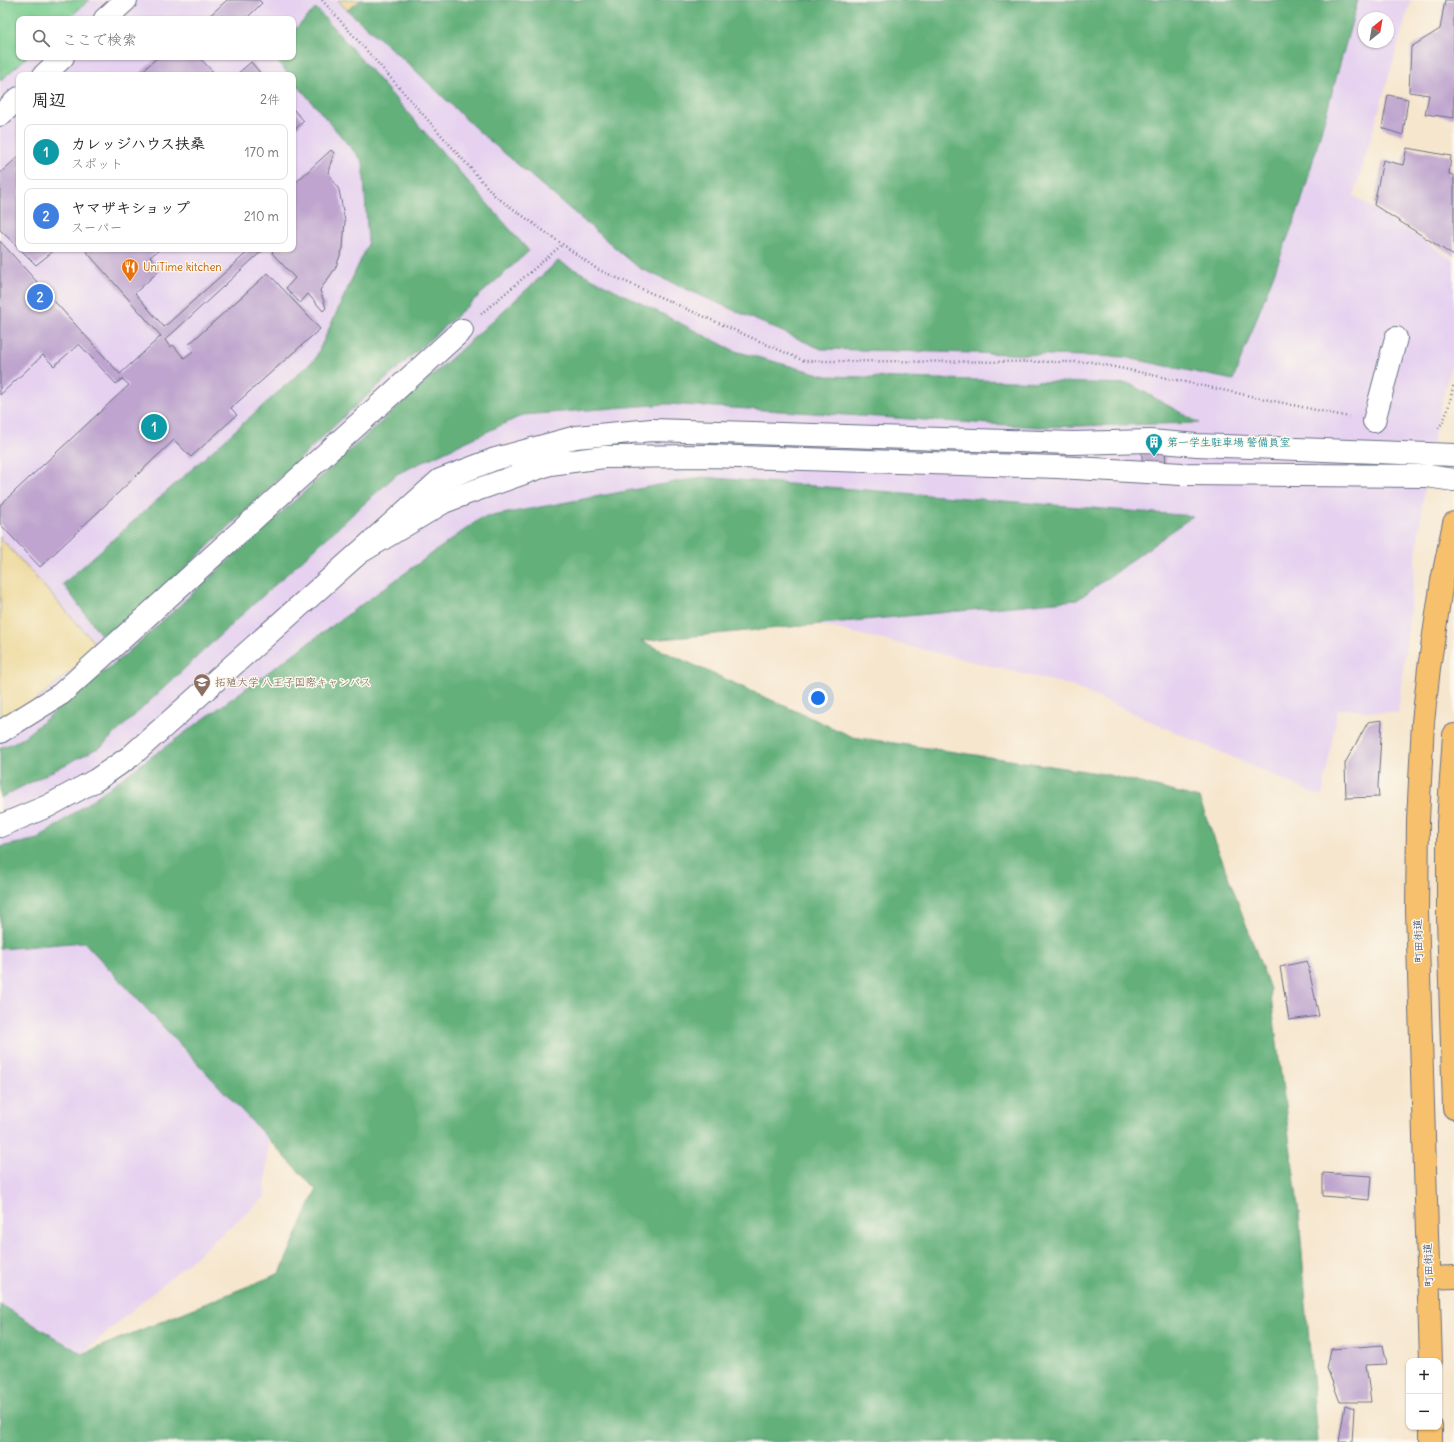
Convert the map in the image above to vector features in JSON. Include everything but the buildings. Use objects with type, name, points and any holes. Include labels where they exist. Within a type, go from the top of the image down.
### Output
[{"type":"main road","name":"町田街道","points":[[1431,1358],[1417,911],[1418,820],[1429,668],[1442,581],[1454,523]]},
{"type":"main road","points":[[1454,735],[1448,823],[1448,919],[1454,1108]]},
{"type":"main road","points":[[1418,820],[1448,823]]},
{"type":"main road","points":[[1428,1278],[1454,1277]]},
{"type":"main road","points":[[1431,1430],[1432,1442]]},
{"type":"lane","points":[[108,16],[126,0]]},
{"type":"lane","points":[[47,72],[60,60]]},
{"type":"lane","points":[[0,115],[16,101]]},
{"type":"lane","points":[[0,732],[61,694],[462,330]]},
{"type":"lane","points":[[1374,421],[1396,338]]},
{"type":"lane","points":[[0,826],[48,806],[96,780],[132,756],[440,480],[495,459],[576,438],[652,430],[1073,443],[1150,441],[1197,446],[1454,456]]},
{"type":"lane","points":[[359,553],[444,502],[550,464],[604,457],[710,456],[1058,467],[1182,474],[1411,476],[1454,480]]},
{"type":"path","points":[[322,0],[495,196],[597,269],[804,361],[1091,362],[1374,421]]},
{"type":"path","points":[[462,330],[563,244]]},
{"type":"path","points":[[1435,431],[1441,425],[1446,413],[1454,384]]},
{"type":"shaded area","name":"拓殖大学 八王子国際キャンパス","points":[[0,0],[1411,0],[1354,196],[1454,260],[1454,352],[1435,431],[1423,498],[1398,713],[1338,709],[1322,797],[1069,685],[642,582],[284,856],[265,1197],[15,1411],[0,1406]]},
{"type":"green space","points":[[0,0],[89,0],[71,16],[16,16],[16,60],[24,60],[0,81]]},
{"type":"green space","points":[[361,0],[1358,0],[1301,203],[1233,380],[1123,357],[821,349],[639,268],[476,129],[412,67],[347,10]]},
{"type":"green space","points":[[316,8],[529,251],[350,411],[107,643],[63,584],[315,359],[368,244],[363,162],[296,84],[296,72],[286,72],[276,60],[296,60],[296,28]]},
{"type":"green space","points":[[558,261],[735,351],[827,376],[1130,384],[1199,423],[1039,427],[667,404],[523,415],[397,474],[233,623],[102,746],[0,798],[0,748],[20,740],[127,653]]},
{"type":"green space","points":[[702,477],[1193,516],[1077,600],[641,641],[853,737],[1105,774],[1199,798],[1270,989],[1299,1214],[1317,1442],[0,1442],[0,1304],[82,1354],[280,1273],[316,1190],[84,942],[0,949],[0,847],[38,839],[481,518]]},
{"type":"sand","points":[[338,0],[361,0],[347,10]]},
{"type":"sand","points":[[0,537],[99,648],[29,706],[0,722]]},
{"type":"place","name":"UniTime kitchen","points":[[130,282]]},
{"type":"place","name":"ヤマザキショップ","points":[[40,297]]},
{"type":"place","name":"カレッジハウス扶桑","points":[[154,427]]},
{"type":"place","name":"第一学生駐車場 警備員室","points":[[1154,457]]},
{"type":"place","name":"拓殖大学 八王子国際キャンパス","points":[[202,697]]}]
